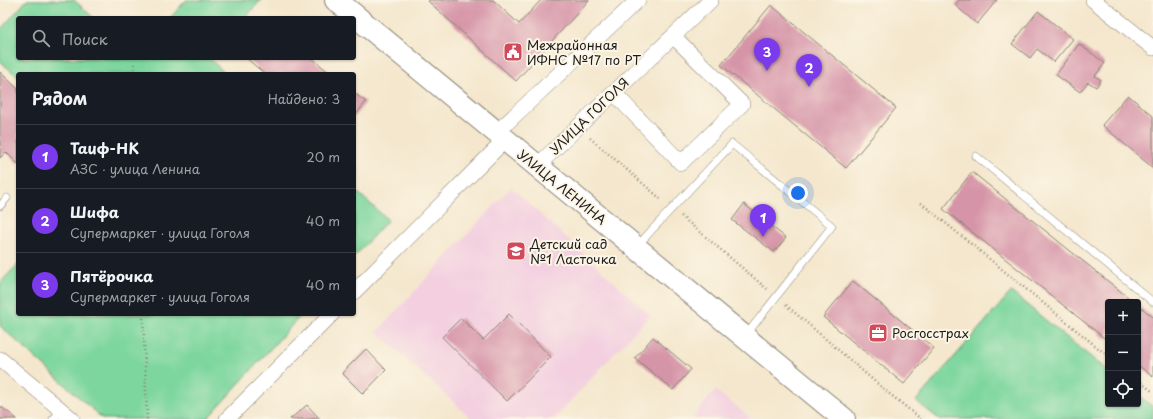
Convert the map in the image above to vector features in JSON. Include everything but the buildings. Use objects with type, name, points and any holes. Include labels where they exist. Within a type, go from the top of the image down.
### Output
[{"type":"main road","name":"УЛИЦА ЛЕНИНА","points":[[336,0],[355,16]]},
{"type":"main road","name":"УЛИЦА ЛЕНИНА","points":[[356,16],[844,419]]},
{"type":"street","points":[[356,290],[501,136],[638,0]]},
{"type":"street","name":"УЛИЦА ГОГОЛЯ","points":[[537,166],[711,0]]},
{"type":"street","points":[[1094,0],[1153,48]]},
{"type":"street","points":[[614,93],[681,163],[742,104],[673,36]]},
{"type":"street","points":[[227,419],[330,316]]},
{"type":"street","points":[[0,359],[62,416]]},
{"type":"lane","points":[[636,247],[732,144],[832,226],[744,337]]},
{"type":"lane","points":[[976,156],[1153,302]]},
{"type":"lane","points":[[0,206],[7,198]]},
{"type":"path","points":[[134,64],[134,72]]},
{"type":"path","points":[[577,127],[886,391],[921,419]]},
{"type":"path","points":[[921,203],[1105,354]]},
{"type":"path","points":[[143,316],[147,419]]},
{"type":"path","points":[[1141,382],[1153,392]]},
{"type":"shaded area","name":"Детский сад №1 Ласточка","points":[[511,187],[650,315],[554,419],[472,419],[377,332]]},
{"type":"shaded area","points":[[715,390],[752,419],[692,419]]},
{"type":"green space","points":[[27,0],[74,0],[92,16],[16,16],[16,60],[211,60],[224,72],[16,72],[16,75],[0,61],[0,30]]},
{"type":"green space","points":[[186,0],[261,0],[247,16],[172,16]]},
{"type":"green space","points":[[356,191],[388,220],[356,255]]},
{"type":"green space","points":[[16,266],[16,316],[300,316],[207,419],[103,419],[0,326],[0,283]]},
{"type":"green space","points":[[1011,292],[1105,369],[1105,407],[1141,407],[1141,397],[1153,407],[1153,419],[939,419],[916,401]]},
{"type":"place","name":"Межрайонная ИФНС №17 по РТ","points":[[513,52]]},
{"type":"place","name":"Пятёрочка","points":[[767,71]]},
{"type":"place","name":"Шифа","points":[[809,87]]},
{"type":"place","name":"Таиф-НК","points":[[763,237]]},
{"type":"place","name":"Детский сад №1 Ласточка","points":[[516,251]]},
{"type":"place","name":"Росгосстрах","points":[[878,333]]}]
